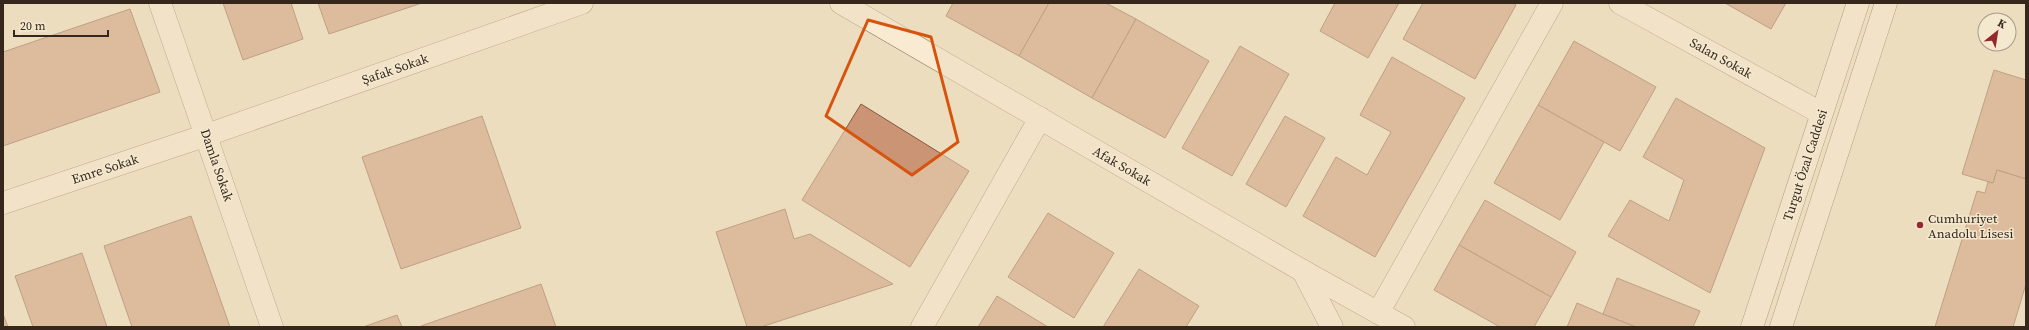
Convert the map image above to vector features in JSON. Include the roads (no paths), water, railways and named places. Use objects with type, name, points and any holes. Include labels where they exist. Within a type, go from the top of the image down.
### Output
[{"type":"street","name":"Damla Sokak","points":[[160,3],[207,135],[272,327]]},
{"type":"street","name":"Şafak Sokak","points":[[207,135],[582,3]]},
{"type":"street","name":"Afak Sokak","points":[[841,3],[1303,271],[1404,327]]},
{"type":"street","points":[[1378,313],[1552,3]]},
{"type":"street","name":"Salan Sokak","points":[[1620,3],[1821,113]]},
{"type":"street","name":"Turgut Özal Caddesi","points":[[1752,327],[1858,3]]},
{"type":"street","name":"Turgut Özal Caddesi","points":[[1780,327],[1886,3]]},
{"type":"street","points":[[922,327],[1040,118]]},
{"type":"street","name":"Emre Sokak","points":[[3,203],[207,135]]},
{"type":"street","points":[[1303,271],[1332,327]]},
{"type":"place","name":"Cumhuriyet Anadolu Lisesi","points":[[1920,225]]}]
